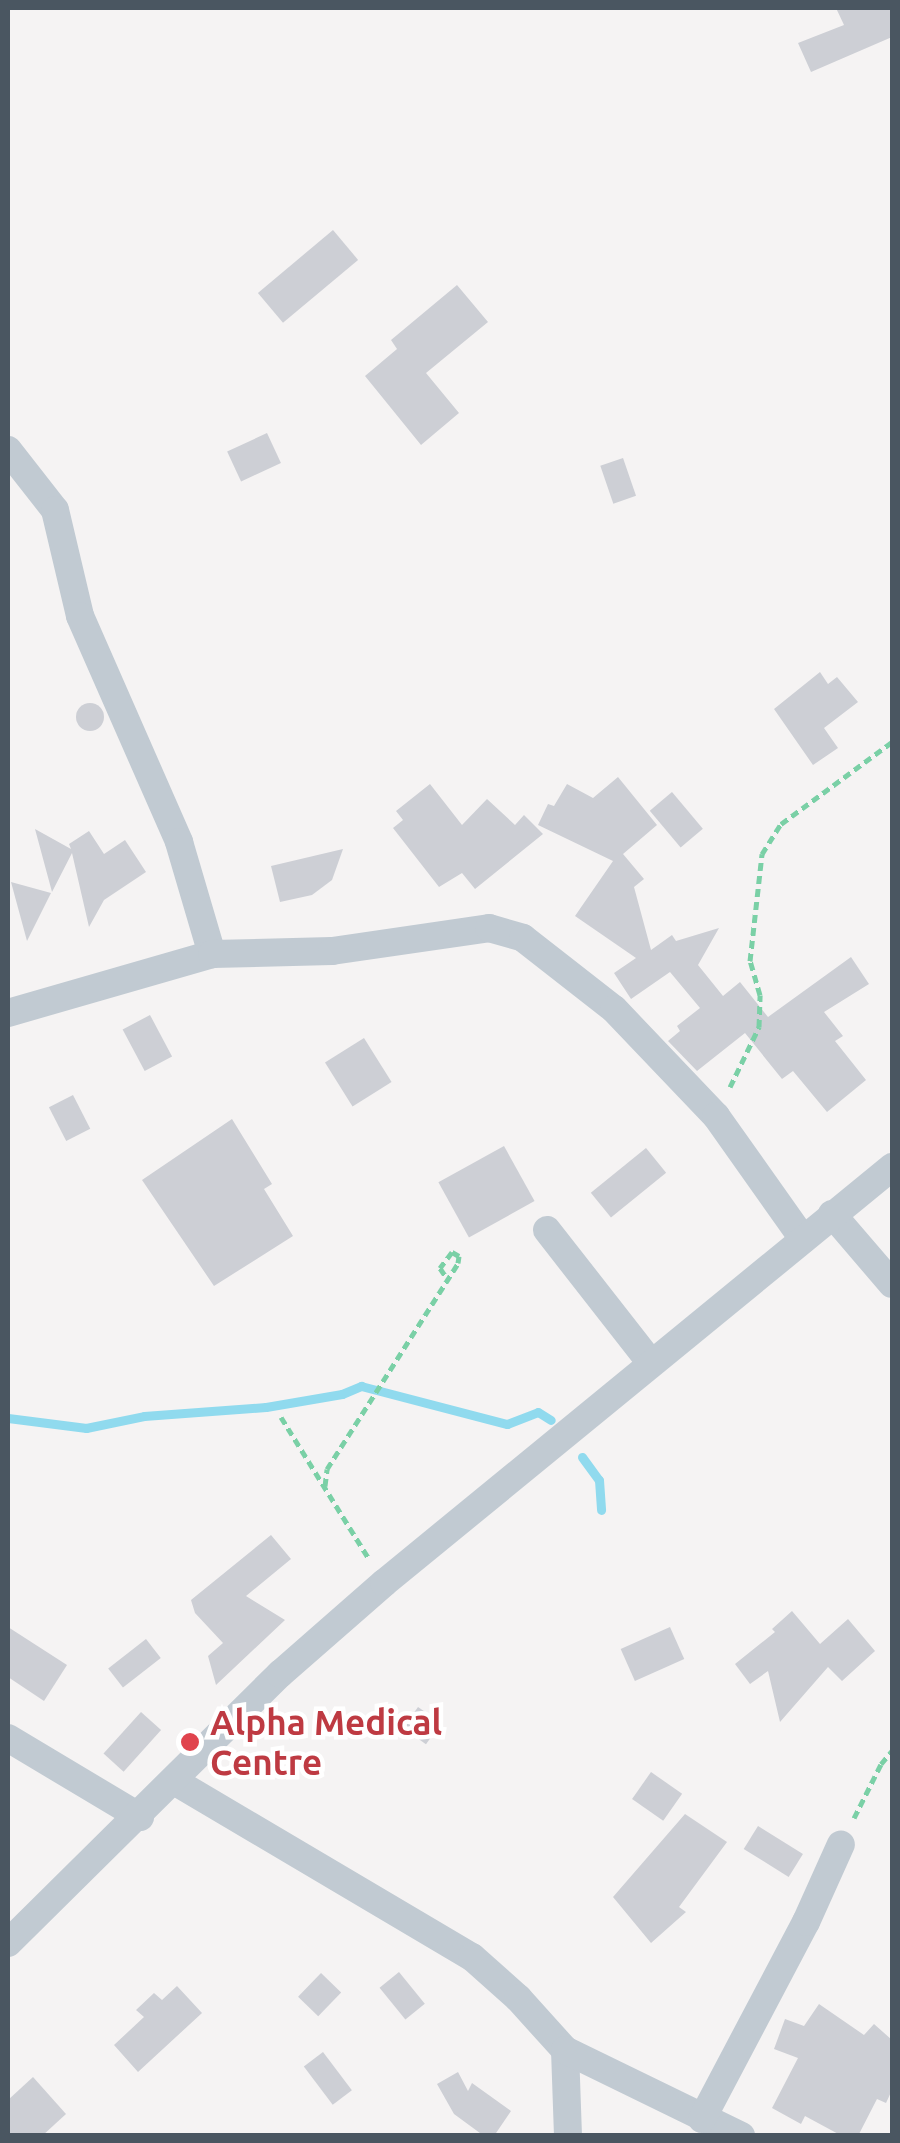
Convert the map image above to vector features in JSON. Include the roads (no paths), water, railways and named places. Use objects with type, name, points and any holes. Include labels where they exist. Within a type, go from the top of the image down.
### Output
[{"type":"street","points":[[8,450],[55,510],[80,616],[179,842],[212,954]]},
{"type":"street","points":[[8,1013],[212,954],[352,950],[490,928],[524,938],[614,1009],[716,1116],[803,1239]]},
{"type":"street","points":[[8,1943],[140,1817],[280,1674],[384,1583],[892,1166]]},
{"type":"street","points":[[832,1214],[892,1284]]},
{"type":"street","points":[[547,1230],[651,1363]]},
{"type":"street","points":[[8,1738],[140,1817]]},
{"type":"street","points":[[174,1780],[472,1956],[518,1998],[565,2050],[741,2136]]},
{"type":"street","points":[[702,2119],[806,1922],[842,1844]]},
{"type":"street","points":[[565,2050],[568,2136]]},
{"type":"waterway","points":[[8,1418],[86,1428],[144,1416],[266,1407],[342,1394],[361,1386],[507,1424],[538,1412],[551,1420]]},
{"type":"waterway","points":[[582,1457],[599,1480],[601,1510]]},
{"type":"place","name":"Alpha Medical Centre","points":[[190,1742]]}]
